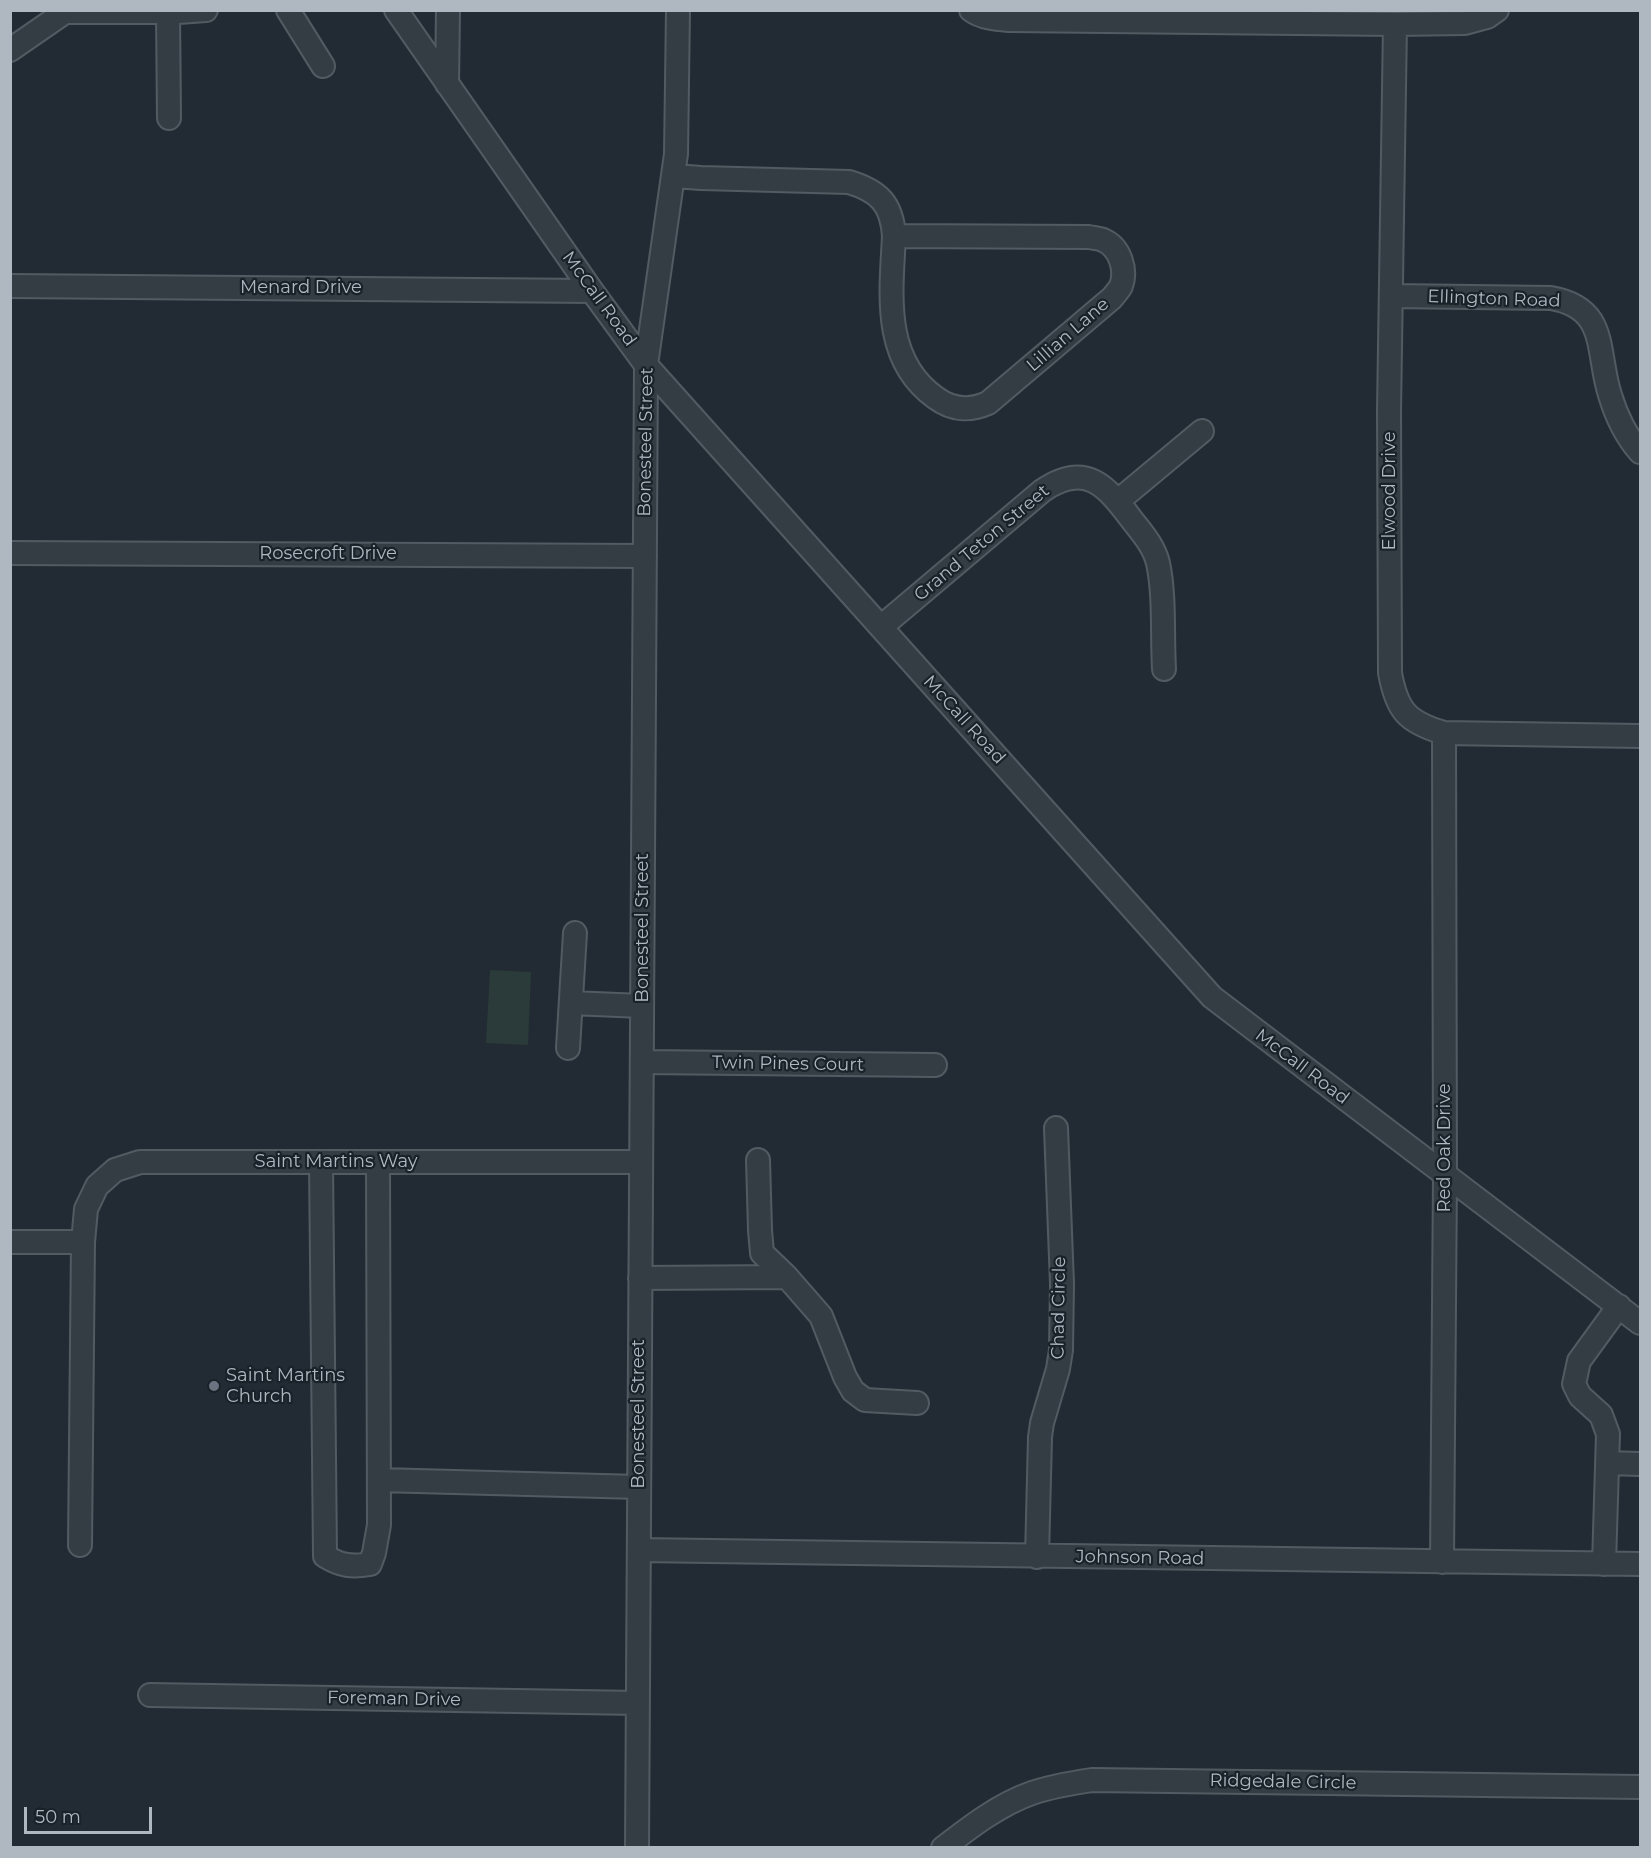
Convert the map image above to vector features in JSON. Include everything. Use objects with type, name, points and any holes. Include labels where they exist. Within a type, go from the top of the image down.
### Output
[{"type":"street","points":[[10,50],[65,12],[206,10]]},
{"type":"street","points":[[288,10],[323,66]]},
{"type":"street","name":"McCall Road","points":[[396,10],[646,365],[1212,998],[1641,1323]]},
{"type":"street","points":[[447,84],[448,10]]},
{"type":"street","name":"Bonesteel Street","points":[[637,1848],[646,365],[676,154],[678,10]]},
{"type":"street","points":[[974,12],[992,18],[1009,20],[1229,16],[1395,24],[1466,23],[1487,17],[1497,10]]},
{"type":"street","points":[[168,12],[169,118]]},
{"type":"street","name":"Elwood Drive","points":[[1395,24],[1391,296],[1390,673],[1394,696],[1407,715],[1423,727],[1444,733],[1641,736]]},
{"type":"street","name":"Lillian Lane","points":[[674,176],[849,182],[865,187],[877,195],[887,205],[893,222],[890,298],[896,342],[920,383],[945,405],[969,409],[988,403],[1112,298],[1121,286],[1123,273],[1121,259],[1115,249],[1104,240],[1089,237],[894,236]]},
{"type":"street","name":"Menard Drive","points":[[10,286],[592,291]]},
{"type":"street","name":"Ellington Road","points":[[1391,296],[1551,298],[1567,301],[1578,307],[1589,317],[1597,331],[1610,394],[1618,418],[1641,452]]},
{"type":"street","points":[[1118,501],[1202,431]]},
{"type":"street","name":"Grand Teton Street","points":[[881,627],[1042,491],[1056,481],[1071,477],[1088,478],[1118,501],[1149,542],[1158,560],[1164,669]]},
{"type":"street","name":"Rosecroft Drive","points":[[10,553],[645,556]]},
{"type":"street","name":"Red Oak Drive","points":[[1442,1562],[1445,1175],[1444,733]]},
{"type":"street","points":[[568,1048],[574,933]]},
{"type":"street","points":[[571,1003],[642,1006]]},
{"type":"street","name":"Twin Pines Court","points":[[642,1062],[935,1065]]},
{"type":"street","name":"Chad Circle","points":[[1037,1557],[1040,1437],[1061,1350],[1062,1284],[1056,1128]]},
{"type":"street","points":[[758,1160],[762,1253],[787,1277],[821,1316],[845,1377],[853,1391],[865,1400],[917,1403]]},
{"type":"street","name":"Saint Martins Way","points":[[80,1545],[83,1242],[87,1209],[97,1186],[115,1170],[140,1162],[641,1162]]},
{"type":"street","points":[[321,1162],[325,1556],[337,1564],[357,1566],[370,1564],[379,1525],[378,1162]]},
{"type":"street","points":[[10,1242],[83,1242]]},
{"type":"street","points":[[640,1278],[787,1277]]},
{"type":"street","points":[[1604,1564],[1608,1434],[1601,1415],[1580,1396],[1574,1384],[1579,1361],[1619,1306]]},
{"type":"street","points":[[1607,1463],[1641,1464]]},
{"type":"street","points":[[380,1480],[639,1487]]},
{"type":"street","name":"Johnson Road","points":[[639,1550],[1641,1564]]},
{"type":"street","name":"Foreman Drive","points":[[150,1695],[638,1703]]},
{"type":"street","name":"Ridgedale Circle","points":[[943,1848],[1000,1808],[1031,1793],[1092,1780],[1641,1787]]},
{"type":"shaded area","points":[[490,970],[531,972],[528,1045],[486,1043]]},
{"type":"place","name":"Saint Martins Church","points":[[214,1386]]}]
